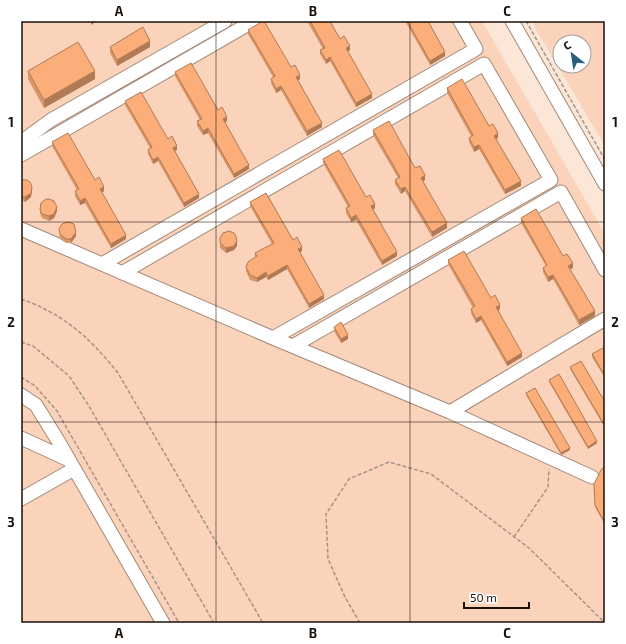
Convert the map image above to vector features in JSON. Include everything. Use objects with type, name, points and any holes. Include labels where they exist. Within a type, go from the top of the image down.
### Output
[{"type":"street","points":[[21,142],[51,120],[225,21]]},
{"type":"street","points":[[21,155],[254,21]]},
{"type":"street","points":[[102,264],[476,49],[460,21]]},
{"type":"street","points":[[512,21],[605,184]]},
{"type":"street","points":[[122,273],[484,64],[551,180],[273,338]]},
{"type":"street","points":[[294,346],[560,192],[605,270]]},
{"type":"street","points":[[21,229],[273,338],[450,412],[592,477]]},
{"type":"street","points":[[450,412],[605,319]]},
{"type":"street","points":[[21,395],[36,406],[72,464],[163,623]]},
{"type":"street","points":[[21,438],[72,464]]},
{"type":"street","points":[[21,499],[72,464]]},
{"type":"path","points":[[526,21],[605,160]]},
{"type":"path","points":[[21,299],[50,311],[77,329],[100,350],[118,373],[263,623]]},
{"type":"path","points":[[21,342],[33,346],[69,376],[89,406],[214,623]]},
{"type":"path","points":[[21,377],[36,386],[57,411],[179,623]]},
{"type":"path","points":[[514,537],[548,487],[550,458]]},
{"type":"path","points":[[360,623],[345,597],[328,559],[326,514],[349,480],[389,462],[431,474],[529,548],[605,623]]},
{"type":"shaded area","points":[[21,21],[482,21],[605,234],[605,623],[21,623]]},
{"type":"shaded area","points":[[531,21],[605,21],[605,146],[562,74],[592,74],[592,34],[552,34],[552,56]]},
{"type":"building","points":[[263,21],[291,67],[295,65],[300,75],[296,77],[322,123],[307,131],[281,86],[276,89],[271,79],[275,76],[248,30]]},
{"type":"building","points":[[310,21],[330,21],[340,39],[344,36],[350,46],[346,48],[372,94],[356,103],[330,57],[326,60],[320,50],[325,48]]},
{"type":"building","points":[[407,21],[428,21],[445,52],[430,61]]},
{"type":"building","points":[[143,27],[150,41],[117,60],[110,47]]},
{"type":"building","points":[[78,42],[95,71],[44,100],[28,71]]},
{"type":"building","points":[[191,63],[218,110],[222,107],[227,117],[223,119],[249,165],[234,174],[208,128],[203,131],[197,121],[202,119],[175,72]]},
{"type":"building","points":[[462,79],[489,126],[493,124],[498,133],[494,136],[521,181],[505,190],[479,145],[474,147],[469,138],[473,135],[447,88]]},
{"type":"building","points":[[141,92],[168,139],[172,136],[177,146],[173,148],[199,194],[184,203],[158,157],[153,160],[148,150],[152,147],[125,101]]},
{"type":"building","points":[[389,121],[415,168],[420,166],[425,175],[421,178],[447,223],[432,232],[405,187],[401,189],[395,180],[400,177],[373,130]]},
{"type":"building","points":[[68,133],[95,180],[99,177],[104,187],[100,189],[126,235],[111,244],[85,198],[80,201],[75,191],[79,189],[52,142]]},
{"type":"building","points":[[339,150],[366,197],[370,195],[375,204],[371,206],[397,252],[382,261],[356,215],[351,218],[346,208],[350,206],[323,159]]},
{"type":"building","points":[[21,180],[27,180],[30,182],[32,187],[31,193],[25,197],[21,196]]},
{"type":"building","points":[[266,193],[293,240],[297,237],[302,247],[298,249],[324,295],[309,304],[287,265],[268,276],[266,272],[257,278],[250,275],[246,267],[248,262],[257,256],[255,253],[274,243],[250,202]]},
{"type":"building","points":[[46,199],[54,201],[57,207],[54,214],[49,216],[42,214],[40,209],[41,203]]},
{"type":"building","points":[[536,209],[563,256],[567,254],[573,263],[568,266],[595,311],[579,320],[553,275],[548,277],[543,268],[547,265],[521,218]]},
{"type":"building","points":[[68,222],[74,224],[76,232],[71,239],[66,239],[60,234],[59,229],[62,224]]},
{"type":"building","points":[[229,231],[234,233],[237,241],[234,246],[226,248],[220,243],[220,238],[223,233]]},
{"type":"building","points":[[464,251],[491,298],[495,295],[500,305],[496,307],[522,353],[507,362],[481,316],[476,319],[471,309],[475,306],[448,260]]},
{"type":"building","points":[[341,322],[348,335],[341,339],[334,327]]},
{"type":"building","points":[[603,348],[605,352],[605,376],[592,354]]},
{"type":"building","points":[[581,361],[605,402],[605,426],[570,367]]},
{"type":"building","points":[[559,374],[597,441],[588,447],[549,380]]},
{"type":"building","points":[[535,388],[570,448],[561,453],[526,393]]},
{"type":"building","points":[[605,466],[605,523],[595,505],[594,484],[601,470]]}]
